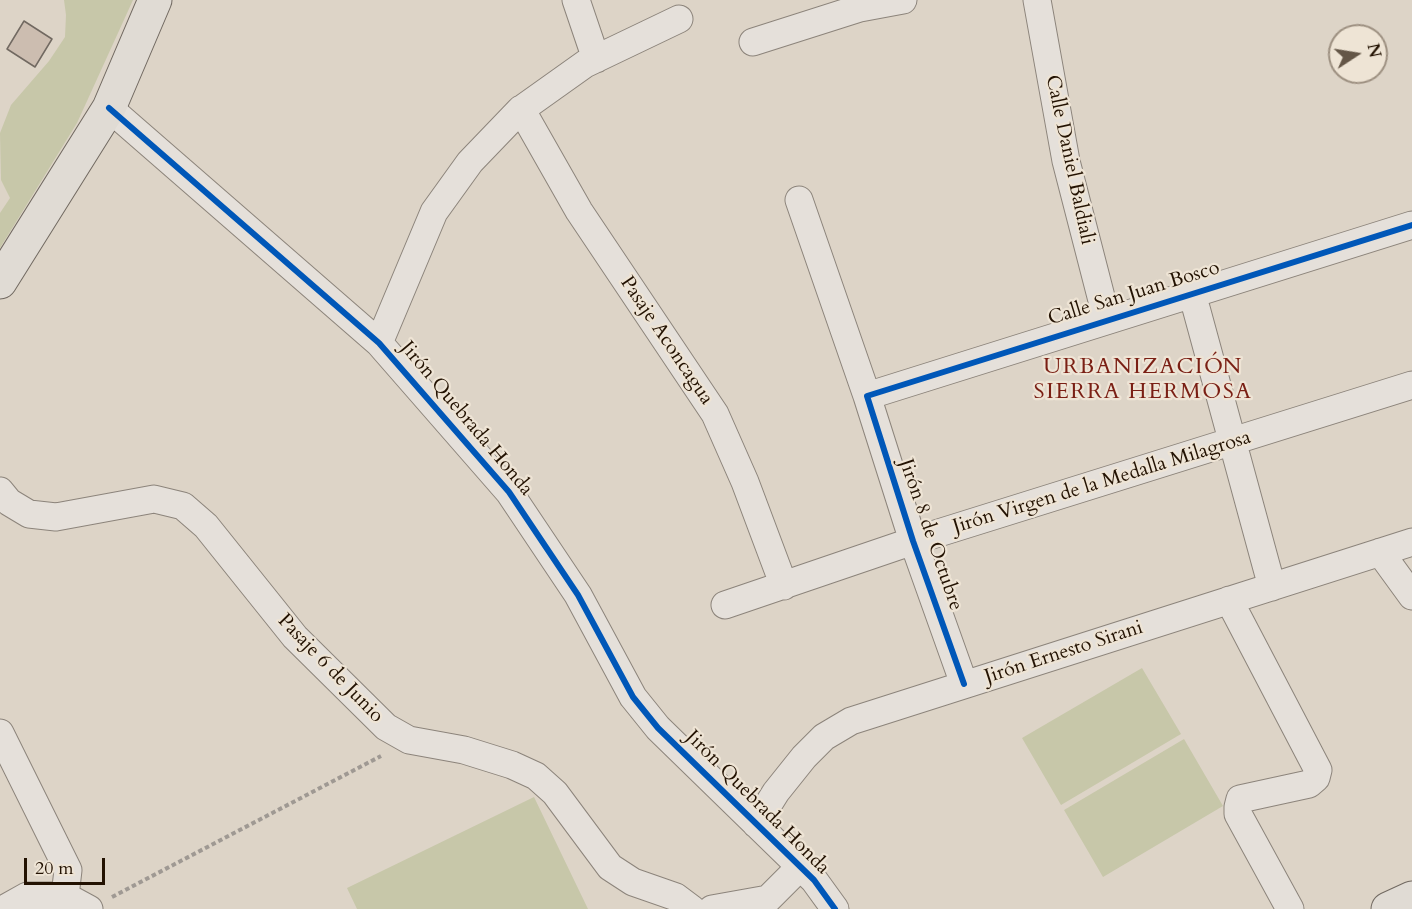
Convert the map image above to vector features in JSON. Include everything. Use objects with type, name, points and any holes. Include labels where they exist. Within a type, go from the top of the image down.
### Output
[{"type":"main road","points":[[0,282],[109,108],[154,0]]},
{"type":"main road","points":[[1388,909],[1412,898]]},
{"type":"street","points":[[576,0],[596,59]]},
{"type":"street","points":[[753,42],[861,8],[903,0]]},
{"type":"street","name":"Calle Daniel Baldiali","points":[[1037,0],[1066,161],[1107,320]]},
{"type":"street","points":[[379,343],[434,212],[470,162],[521,110],[585,64],[679,19]]},
{"type":"street","name":"Jirón Quebrada Honda","points":[[109,108],[379,343],[509,492],[578,596],[633,697],[658,728],[814,880],[835,909]]},
{"type":"street","name":"Pasaje Aconcagua","points":[[521,110],[579,212],[715,414],[745,482],[784,586]]},
{"type":"street","name":"Jirón 8 de Octubre","points":[[799,200],[867,396],[913,541],[964,684]]},
{"type":"street","name":"Calle San Juan Bosco","points":[[867,396],[1412,225]]},
{"type":"street","points":[[1192,293],[1272,587]]},
{"type":"street","name":"Jirón Virgen de la Medalla Milagrosa","points":[[725,605],[913,541],[1233,443],[1412,385]]},
{"type":"street","name":"Pasaje 6 de Junio","points":[[0,491],[9,502],[29,514],[56,518],[154,499],[183,506],[206,526],[295,637],[386,727],[410,740],[464,750],[512,765],[536,776],[555,793],[610,867],[633,882],[675,897],[692,909]]},
{"type":"street","name":"Jirón Ernesto Sirani","points":[[756,824],[776,792],[824,737],[851,721],[1412,542]]},
{"type":"street","points":[[1380,552],[1412,596]]},
{"type":"street","points":[[1230,600],[1318,770],[1316,778],[1309,784],[1240,799],[1238,807],[1238,814],[1290,909]]},
{"type":"street","points":[[0,733],[68,870],[65,896]]},
{"type":"street","points":[[712,909],[768,899],[800,867]]},
{"type":"street","points":[[4,909],[27,896],[65,896],[100,904]]},
{"type":"path","points":[[100,904],[410,740]]},
{"type":"green space","points":[[64,0],[133,0],[77,123],[0,248],[0,213],[10,198],[1,180],[0,133],[11,105],[49,61],[65,37]]},
{"type":"green space","points":[[1142,668],[1181,734],[1061,805],[1022,738]]},
{"type":"green space","points":[[1184,739],[1223,806],[1103,877],[1064,810]]},
{"type":"green space","points":[[534,797],[588,909],[357,909],[347,888]]},
{"type":"building","points":[[24,21],[52,39],[35,67],[7,49]]},
{"type":"cycle path","points":[[109,108],[379,343],[509,492],[578,595],[633,697],[658,728],[814,880],[835,909]]},
{"type":"cycle path","points":[[964,684],[913,541],[867,396],[1412,225]]},
{"type":"district","name":"URBANIZACIÓN SIERRA HERMOSA","points":[[1143,380]]}]
